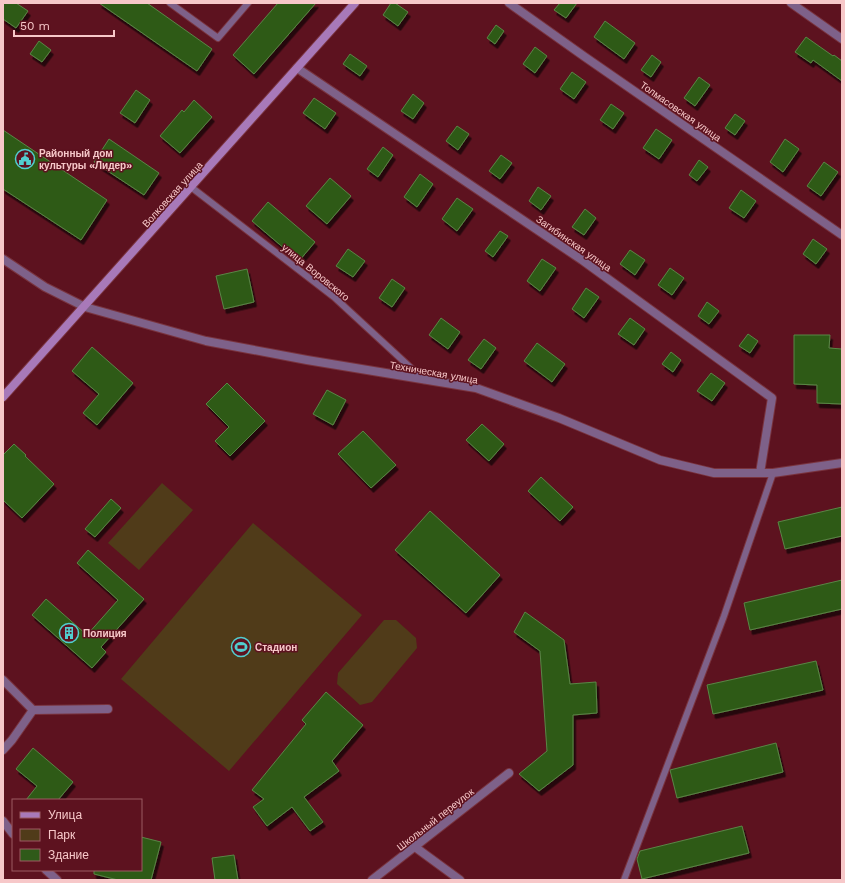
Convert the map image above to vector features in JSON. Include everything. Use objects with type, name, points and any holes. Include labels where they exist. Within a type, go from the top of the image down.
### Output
[{"type":"main road","name":"Волковская улица","points":[[3,397],[85,307],[354,3]]},
{"type":"street","name":"Толмасовская улица","points":[[509,3],[584,57],[842,235]]},
{"type":"street","points":[[791,3],[842,40]]},
{"type":"street","name":"Загибинская улица","points":[[297,68],[582,260],[772,398],[760,473]]},
{"type":"street","name":"Техническая улица","points":[[3,259],[45,287],[85,307],[206,341],[307,360],[476,388],[559,418],[660,460],[714,473],[773,473],[842,463]]},
{"type":"street","points":[[3,680],[33,710],[108,709]]},
{"type":"street","points":[[3,750],[33,710]]},
{"type":"street","name":"Школьный переулок","points":[[372,880],[509,773]]},
{"type":"street","points":[[3,821],[12,833]]},
{"type":"street","points":[[415,847],[460,880]]},
{"type":"street","points":[[47,871],[57,880]]},
{"type":"lane","points":[[170,3],[218,38],[248,3]]},
{"type":"lane","name":"улица Воровского","points":[[191,187],[334,297],[424,380]]},
{"type":"lane","points":[[624,880],[724,616],[773,473]]},
{"type":"green space","points":[[162,483],[193,510],[139,570],[108,543]]},
{"type":"green space","name":"Стадион","points":[[253,523],[362,615],[229,771],[121,679]]},
{"type":"green space","points":[[384,620],[396,620],[416,638],[417,648],[372,702],[360,705],[337,684],[338,673]]},
{"type":"building","points":[[3,3],[16,3],[28,11],[16,28],[3,19]]},
{"type":"building","points":[[99,3],[147,3],[212,49],[197,71]]},
{"type":"building","points":[[278,3],[316,3],[254,74],[233,55]]},
{"type":"building","points":[[391,3],[395,3],[408,12],[398,26],[383,15]]},
{"type":"building","points":[[560,3],[577,3],[566,18],[554,10]]},
{"type":"building","points":[[605,21],[635,43],[624,59],[594,37]]},
{"type":"building","points":[[496,25],[504,31],[495,44],[487,38]]},
{"type":"building","points":[[806,37],[842,61],[842,81],[813,60],[811,63],[795,52]]},
{"type":"building","points":[[39,41],[51,50],[42,62],[30,54]]},
{"type":"building","points":[[535,47],[547,56],[535,73],[523,64]]},
{"type":"building","points":[[350,54],[367,66],[360,76],[343,64]]},
{"type":"building","points":[[652,55],[661,62],[651,77],[641,70]]},
{"type":"building","points":[[572,72],[586,82],[574,99],[560,89]]},
{"type":"building","points":[[699,77],[710,85],[695,106],[684,98]]},
{"type":"building","points":[[136,90],[150,100],[135,123],[120,113]]},
{"type":"building","points":[[413,94],[424,103],[413,119],[401,111]]},
{"type":"building","points":[[314,98],[336,113],[325,129],[303,113]]},
{"type":"building","points":[[194,100],[212,117],[180,153],[160,136],[182,110],[184,112]]},
{"type":"building","points":[[611,104],[624,113],[613,129],[600,120]]},
{"type":"building","points":[[735,114],[745,121],[735,135],[725,128]]},
{"type":"building","points":[[457,126],[469,134],[458,150],[446,141]]},
{"type":"building","points":[[656,129],[672,140],[659,159],[643,148]]},
{"type":"building","name":"Районный дом культуры «Лидер»","points":[[3,130],[107,200],[81,240],[3,189]]},
{"type":"building","points":[[109,139],[159,173],[144,195],[94,162]]},
{"type":"building","points":[[785,139],[799,149],[783,172],[770,162]]},
{"type":"building","points":[[383,147],[393,155],[378,177],[367,169]]},
{"type":"building","points":[[501,155],[512,163],[500,179],[489,171]]},
{"type":"building","points":[[699,160],[708,167],[697,181],[689,175]]},
{"type":"building","points":[[824,162],[838,172],[821,196],[807,186]]},
{"type":"building","points":[[420,174],[433,184],[417,207],[404,197]]},
{"type":"building","points":[[330,178],[351,196],[327,224],[306,206]]},
{"type":"building","points":[[538,187],[551,196],[541,210],[529,201]]},
{"type":"building","points":[[741,190],[756,201],[744,218],[729,208]]},
{"type":"building","points":[[457,198],[473,209],[457,231],[442,219]]},
{"type":"building","points":[[268,202],[315,242],[299,261],[252,221]]},
{"type":"building","points":[[585,209],[596,218],[584,235],[572,227]]},
{"type":"building","points":[[500,231],[508,236],[493,257],[485,251]]},
{"type":"building","points":[[813,239],[827,249],[816,264],[803,254]]},
{"type":"building","points":[[348,249],[365,261],[353,277],[336,266]]},
{"type":"building","points":[[630,250],[645,260],[635,275],[620,264]]},
{"type":"building","points":[[542,259],[556,268],[540,291],[527,281]]},
{"type":"building","points":[[670,268],[684,278],[672,295],[658,285]]},
{"type":"building","points":[[247,269],[254,302],[224,309],[216,276]]},
{"type":"building","points":[[392,279],[405,288],[392,307],[379,298]]},
{"type":"building","points":[[586,288],[599,297],[584,318],[572,309]]},
{"type":"building","points":[[707,302],[719,311],[709,324],[698,316]]},
{"type":"building","points":[[441,318],[460,332],[448,349],[429,335]]},
{"type":"building","points":[[630,318],[645,329],[634,345],[618,334]]},
{"type":"building","points":[[748,334],[758,341],[750,353],[739,346]]},
{"type":"building","points":[[794,335],[830,335],[829,348],[842,349],[842,404],[817,403],[817,385],[794,384]]},
{"type":"building","points":[[484,339],[496,348],[481,369],[468,360]]},
{"type":"building","points":[[537,343],[565,364],[552,382],[524,361]]},
{"type":"building","points":[[92,347],[133,383],[97,425],[83,413],[99,394],[72,371]]},
{"type":"building","points":[[671,352],[681,360],[673,372],[662,364]]},
{"type":"building","points":[[711,373],[725,383],[712,401],[697,391]]},
{"type":"building","points":[[227,383],[265,421],[230,456],[215,441],[229,427],[206,404]]},
{"type":"building","points":[[327,390],[346,400],[333,425],[313,414]]},
{"type":"building","points":[[482,424],[504,444],[489,461],[466,440]]},
{"type":"building","points":[[363,431],[396,465],[371,488],[338,454]]},
{"type":"building","points":[[14,444],[54,484],[22,518],[3,500],[3,455]]},
{"type":"building","points":[[541,477],[573,507],[560,521],[528,491]]},
{"type":"building","points":[[111,499],[121,508],[95,537],[85,529]]},
{"type":"building","points":[[842,507],[842,536],[785,549],[778,522]]},
{"type":"building","points":[[430,511],[500,575],[466,613],[395,550]]},
{"type":"building","points":[[88,550],[144,599],[101,647],[106,652],[92,668],[32,615],[46,599],[87,635],[118,600],[77,563]]},
{"type":"building","points":[[842,580],[842,609],[750,630],[744,603]]},
{"type":"building","points":[[525,612],[564,640],[570,684],[596,682],[597,713],[573,715],[573,765],[539,791],[519,774],[547,751],[540,651],[514,632]]},
{"type":"building","points":[[816,661],[823,690],[713,714],[707,685]]},
{"type":"building","points":[[326,692],[363,725],[332,761],[339,771],[304,797],[323,822],[310,831],[292,807],[267,826],[253,807],[264,799],[252,790],[306,724],[302,720]]},
{"type":"building","points":[[776,743],[783,772],[677,798],[670,770]]},
{"type":"building","points":[[33,748],[73,782],[59,799],[27,799],[37,786],[16,769]]},
{"type":"building","points":[[742,826],[749,853],[642,879],[637,859],[640,851]]},
{"type":"building","points":[[142,837],[161,842],[151,880],[118,880],[94,874],[94,871],[142,871]]},
{"type":"building","points":[[234,855],[238,880],[215,880],[212,858]]},
{"type":"place","name":"Районный дом культуры «Лидер»","points":[[25,159]]},
{"type":"place","name":"Полиция","points":[[69,633]]},
{"type":"place","name":"Стадион","points":[[241,647]]}]
